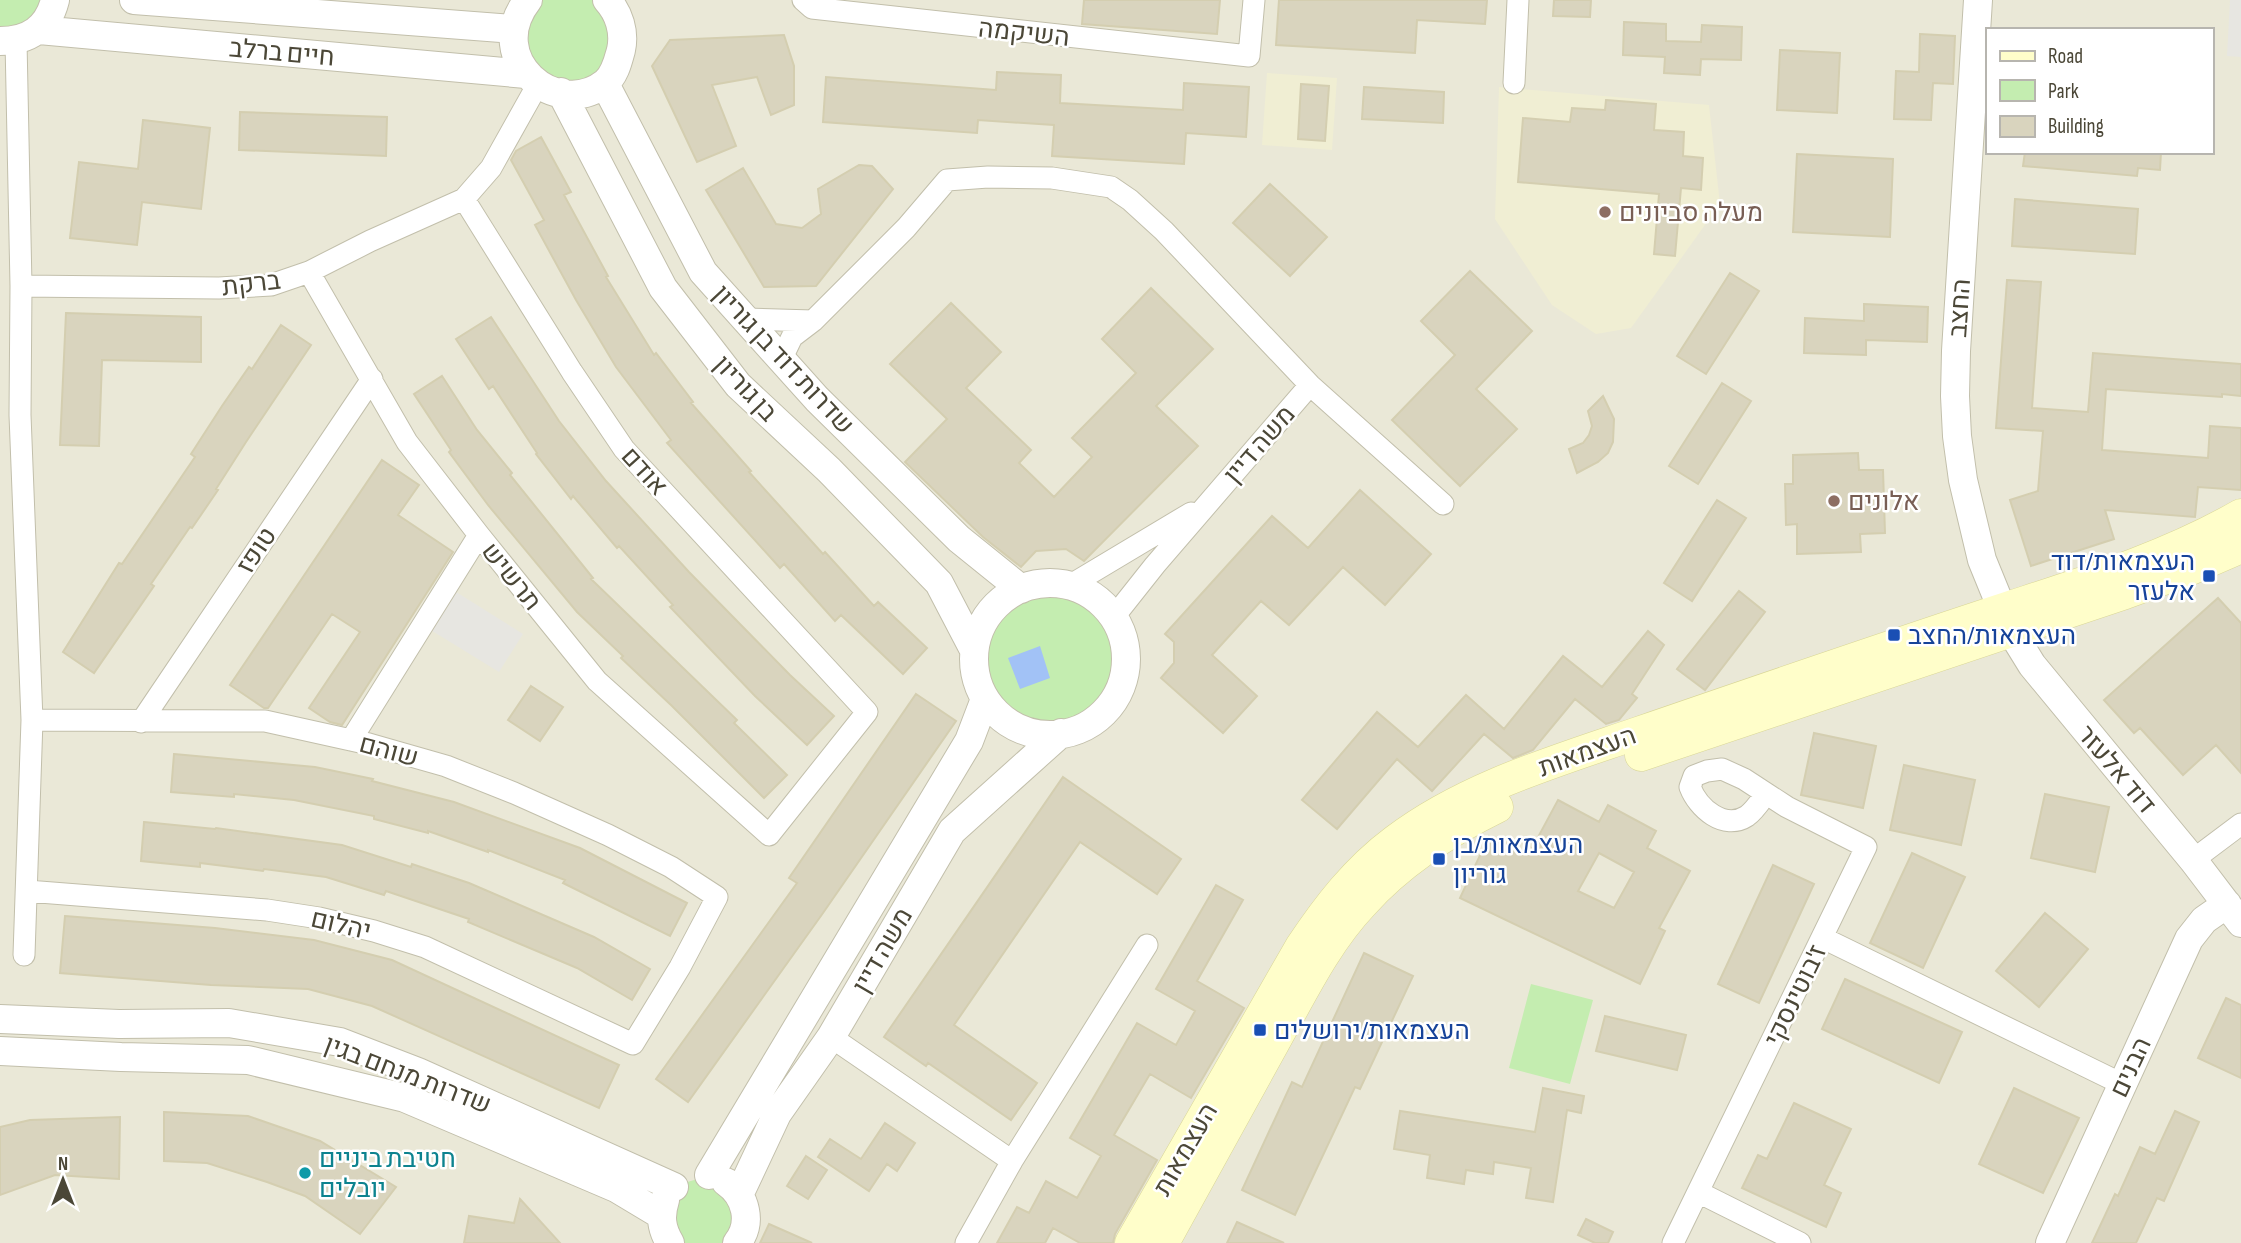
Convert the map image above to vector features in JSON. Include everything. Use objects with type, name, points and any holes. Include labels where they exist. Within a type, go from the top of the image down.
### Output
[{"type":"main road","name":"העצמאות","points":[[1163,1243],[1336,935],[1375,890],[1437,841],[1522,795],[2006,620],[2173,549],[2241,514]]},
{"type":"main road","name":"העצמאות","points":[[1131,1243],[1301,947],[1318,922],[1357,873],[1396,840],[1434,816],[1482,791],[1533,770],[1774,685],[2188,570],[2241,547]]},
{"type":"street","points":[[24,955],[32,720],[10,415],[21,286],[18,37],[52,11],[55,0]]},
{"type":"street","name":"חיים ברלב","points":[[134,0],[514,29]]},
{"type":"street","points":[[514,29],[520,10],[528,0]]},
{"type":"street","points":[[605,84],[614,73],[622,45],[620,21],[607,0]]},
{"type":"street","name":"השיקמה","points":[[803,0],[812,8],[1248,57],[1254,0]]},
{"type":"street","points":[[1514,83],[1518,0]]},
{"type":"street","name":"החצב","points":[[1978,0],[1955,396],[1957,436],[1968,503],[1982,560],[2006,620]]},
{"type":"street","name":"בן גוריון","points":[[514,29],[512,38],[519,64],[542,83],[663,288],[738,385],[829,470],[939,583],[974,650]]},
{"type":"street","name":"חיים ברלב","points":[[18,37],[542,83],[575,94],[605,84]]},
{"type":"street","name":"ברקת","points":[[21,286],[219,288],[271,285],[309,272],[464,199],[491,168],[542,83]]},
{"type":"street","name":"שדרות דוד בן גוריון","points":[[605,84],[703,272],[817,399],[946,526],[1021,589]]},
{"type":"street","points":[[781,360],[792,337],[813,321],[906,228],[947,180],[988,177],[1052,178],[1111,187],[1130,200],[1164,231],[1310,385],[1443,504]]},
{"type":"street","name":"אודם","points":[[464,199],[572,372],[624,449],[867,712],[769,835]]},
{"type":"street","name":"תרשיש","points":[[309,272],[407,442],[597,681],[769,835]]},
{"type":"street","points":[[745,319],[813,321]]},
{"type":"street","name":"טופז","points":[[141,722],[372,379]]},
{"type":"street","name":"משה דיין","points":[[1113,618],[1310,385]]},
{"type":"street","name":"משה דיין","points":[[1069,586],[1208,503]]},
{"type":"street","points":[[351,740],[479,535]]},
{"type":"street","points":[[1040,583],[1069,586],[1088,593],[1107,608],[1120,629],[1126,653],[1124,677],[1114,700],[1097,718],[1075,730],[1050,735],[1024,730],[1002,718],[985,699],[975,675],[974,650],[981,625],[996,605],[1021,589],[1040,583]]},
{"type":"street","name":"דוד אלעזר","points":[[2006,620],[2032,665],[2193,860],[2234,914]]},
{"type":"street","name":"משה דיין","points":[[709,1175],[969,741],[985,699]]},
{"type":"street","name":"שוהם","points":[[32,720],[265,721],[351,740],[446,766],[525,798],[671,867],[717,897],[680,967],[633,1044]]},
{"type":"street","name":"משה דיין","points":[[739,1195],[777,1114],[831,1037],[952,831],[1061,733]]},
{"type":"street","name":"ז'בוטינסקי","points":[[1673,1243],[1866,847],[1765,795]]},
{"type":"street","points":[[2193,860],[2241,824]]},
{"type":"street","name":"יהלום","points":[[27,891],[140,898],[267,911],[319,918],[374,931],[425,947],[633,1044]]},
{"type":"street","name":"הבנים","points":[[2050,1243],[2189,939],[2204,920],[2234,914]]},
{"type":"street","points":[[1823,938],[2122,1084]]},
{"type":"street","points":[[966,1243],[1012,1161],[1147,945]]},
{"type":"street","name":"שדרות מנחם בגין","points":[[0,1019],[118,1024],[229,1023],[340,1042],[418,1072],[674,1187]]},
{"type":"street","points":[[831,1037],[1012,1161]]},
{"type":"street","name":"שדרות מנחם בגין","points":[[0,1051],[248,1060],[405,1098],[616,1188],[661,1215]]},
{"type":"street","points":[[670,1243],[663,1229],[661,1215],[664,1201],[683,1180],[696,1175],[709,1175],[723,1180],[739,1195],[746,1212],[746,1226],[737,1243]]},
{"type":"street","points":[[1698,1192],[1800,1243]]},
{"type":"shaded area","points":[[0,0],[2241,0],[2241,1243],[0,1243]]},
{"type":"shaded area","points":[[2230,0],[2241,0],[2241,57],[2227,56]]},
{"type":"shaded area","points":[[1267,73],[1337,78],[1332,150],[1262,145]]},
{"type":"shaded area","name":"מעלה סביונים","points":[[1499,87],[1709,105],[1720,204],[1631,328],[1596,334],[1552,305],[1495,219]]},
{"type":"shaded area","points":[[453,590],[523,634],[499,672],[429,629]]},
{"type":"green space","points":[[0,0],[54,0],[51,10],[0,39]]},
{"type":"green space","points":[[532,0],[604,0],[612,71],[558,89],[517,48]]},
{"type":"green space","points":[[1050,587],[1078,592],[1101,608],[1117,631],[1122,659],[1117,687],[1101,710],[1078,726],[1050,731],[1022,726],[999,710],[983,687],[978,659],[983,631],[999,608],[1022,592]]},
{"type":"green space","points":[[1531,984],[1593,1000],[1570,1084],[1509,1068]]},
{"type":"green space","points":[[701,1178],[736,1195],[734,1243],[674,1243],[667,1202],[684,1183]]},
{"type":"water","points":[[1040,646],[1050,678],[1020,689],[1008,658]]},
{"type":"building","points":[[1084,0],[1220,0],[1217,34],[1082,24]]},
{"type":"building","points":[[1279,0],[1487,0],[1485,24],[1417,20],[1415,53],[1276,45]]},
{"type":"building","points":[[1554,0],[1591,0],[1590,17],[1553,16]]},
{"type":"building","points":[[1624,22],[1666,24],[1666,41],[1701,42],[1702,25],[1742,27],[1741,60],[1701,59],[1700,75],[1664,73],[1665,57],[1623,55]]},
{"type":"building","points":[[1920,34],[1955,36],[1953,84],[1933,83],[1931,120],[1894,119],[1896,71],[1919,72]]},
{"type":"building","points":[[784,35],[794,66],[794,105],[771,115],[757,77],[712,85],[736,146],[697,162],[652,66],[670,40]]},
{"type":"building","points":[[1780,50],[1840,53],[1837,113],[1777,110]]},
{"type":"building","points":[[997,72],[1061,75],[1060,103],[1183,110],[1184,83],[1249,87],[1246,137],[1186,133],[1184,164],[1052,156],[1054,125],[978,120],[977,133],[823,122],[826,77],[996,90]]},
{"type":"building","points":[[1301,84],[1329,86],[1325,141],[1298,139]]},
{"type":"building","points":[[1364,87],[1444,92],[1443,123],[1362,119]]},
{"type":"building","points":[[1606,100],[1656,104],[1654,130],[1684,132],[1683,156],[1703,158],[1701,190],[1681,188],[1675,256],[1654,254],[1659,194],[1518,182],[1523,118],[1570,122],[1572,108],[1605,110]]},
{"type":"building","points":[[240,112],[387,117],[386,156],[239,150]]},
{"type":"building","points":[[143,120],[210,128],[201,209],[142,202],[137,245],[70,238],[79,162],[138,169]]},
{"type":"building","points":[[541,137],[571,192],[564,195],[608,276],[606,277],[654,355],[656,353],[693,402],[691,403],[751,471],[749,472],[823,554],[825,552],[874,606],[878,602],[927,648],[903,674],[841,615],[835,621],[784,564],[780,568],[667,443],[671,440],[616,367],[535,225],[544,220],[511,160],[516,151]]},
{"type":"building","points":[[1797,154],[1893,159],[1890,237],[1793,232]]},
{"type":"building","points":[[2025,154],[2161,154],[2160,170],[2138,168],[2137,176],[2023,166]]},
{"type":"building","points":[[859,165],[872,166],[893,189],[816,286],[764,287],[706,190],[743,168],[776,224],[802,228],[821,214],[818,189]]},
{"type":"building","points":[[1270,184],[1327,237],[1290,276],[1233,223]]},
{"type":"building","points":[[2015,199],[2138,209],[2135,254],[2012,246]]},
{"type":"building","points":[[1470,271],[1532,331],[1476,389],[1517,429],[1460,486],[1392,420],[1455,355],[1421,321]]},
{"type":"building","points":[[1730,273],[1759,291],[1706,374],[1677,356]]},
{"type":"building","points":[[2007,280],[2041,282],[2032,408],[2088,412],[2093,353],[2241,364],[2241,396],[2106,389],[2102,450],[2208,458],[2210,426],[2241,428],[2241,490],[2198,487],[2195,517],[2105,510],[2114,539],[2031,566],[2010,500],[2038,491],[2043,431],[1996,428]]},
{"type":"building","points":[[1151,288],[1213,349],[1156,406],[1198,446],[1084,561],[1066,549],[1036,551],[1021,567],[983,537],[905,462],[947,419],[890,364],[951,303],[1001,352],[966,388],[1031,450],[1019,463],[1054,497],[1092,457],[1072,438],[1136,373],[1102,339]]},
{"type":"building","points":[[1864,304],[1928,307],[1927,342],[1866,340],[1866,355],[1804,353],[1805,318],[1864,321]]},
{"type":"building","points":[[66,313],[201,317],[201,362],[102,360],[99,446],[60,445]]},
{"type":"building","points":[[491,317],[559,421],[606,481],[689,572],[834,716],[807,745],[755,696],[670,607],[673,605],[619,546],[617,548],[573,496],[571,499],[536,454],[493,386],[489,389],[456,339]]},
{"type":"building","points":[[281,325],[311,345],[246,442],[216,489],[218,490],[151,584],[154,586],[94,673],[63,652],[119,563],[122,564],[195,457],[191,454],[222,406],[249,367],[252,369]]},
{"type":"building","points":[[442,376],[477,430],[512,473],[510,475],[593,578],[591,579],[737,720],[734,723],[787,775],[764,798],[577,612],[488,505],[449,452],[451,450],[414,394]]},
{"type":"building","points":[[1722,383],[1751,401],[1698,484],[1669,466]]},
{"type":"building","points":[[1603,396],[1614,419],[1613,442],[1608,453],[1598,462],[1577,473],[1569,449],[1583,443],[1589,435],[1592,426],[1588,411]]},
{"type":"building","points":[[1858,453],[1859,470],[1883,470],[1885,533],[1860,534],[1861,552],[1797,554],[1797,524],[1786,525],[1785,484],[1793,484],[1793,455]]},
{"type":"building","points":[[382,460],[419,485],[398,515],[453,552],[342,725],[330,722],[309,708],[360,632],[332,614],[268,708],[264,708],[230,685]]},
{"type":"building","points":[[1360,490],[1431,554],[1385,605],[1343,567],[1289,625],[1261,601],[1212,655],[1257,696],[1223,733],[1161,678],[1174,663],[1174,642],[1165,634],[1272,516],[1308,548]]},
{"type":"building","points":[[1717,500],[1746,518],[1692,601],[1664,583]]},
{"type":"building","points":[[1739,591],[1765,612],[1705,690],[1677,669]]},
{"type":"building","points":[[2218,598],[2241,623],[2241,773],[2216,745],[2183,775],[2140,728],[2134,733],[2104,700]]},
{"type":"building","points":[[1648,631],[1664,645],[1632,694],[1637,698],[1619,720],[1606,724],[1575,699],[1533,750],[1513,758],[1484,734],[1432,791],[1397,759],[1337,829],[1302,800],[1377,712],[1418,747],[1466,695],[1504,729],[1563,656],[1602,687]]},
{"type":"building","points":[[531,686],[563,707],[540,741],[508,720]]},
{"type":"building","points":[[916,694],[956,721],[688,1102],[656,1079],[797,883],[789,878]]},
{"type":"building","points":[[1814,733],[1876,746],[1863,808],[1801,795]]},
{"type":"building","points":[[174,754],[315,767],[373,779],[372,781],[454,802],[580,848],[687,903],[670,936],[563,883],[565,880],[488,850],[428,831],[374,819],[374,816],[294,800],[171,792]]},
{"type":"building","points":[[1904,765],[1975,780],[1961,845],[1890,830]]},
{"type":"building","points":[[1063,777],[1181,859],[1157,894],[1080,842],[954,1025],[1037,1083],[1011,1120],[928,1063],[926,1066],[884,1037]]},
{"type":"building","points":[[2045,794],[2109,807],[2095,872],[2031,858]]},
{"type":"building","points":[[1558,800],[1599,822],[1608,805],[1656,831],[1647,848],[1690,871],[1659,928],[1665,931],[1640,984],[1460,898],[1489,836],[1529,854]],"holes":[[[1599,853],[1634,872],[1614,908],[1578,891]]]},
{"type":"building","points":[[144,822],[216,828],[342,845],[411,867],[412,864],[469,883],[594,937],[650,969],[632,1000],[577,968],[468,922],[469,919],[386,891],[384,895],[326,877],[264,869],[200,863],[200,867],[141,861]]},
{"type":"building","points":[[1912,853],[1965,877],[1923,968],[1870,943]]},
{"type":"building","points":[[1773,865],[1814,884],[1759,1003],[1718,984]]},
{"type":"building","points":[[1216,885],[1243,900],[1197,981],[1244,1008],[1191,1098],[1150,1074],[1114,1135],[1157,1160],[1115,1234],[1113,1243],[1080,1243],[1053,1228],[1045,1243],[997,1243],[1017,1207],[1029,1213],[1046,1181],[1077,1198],[1101,1156],[1070,1138],[1137,1023],[1176,1045],[1195,1011],[1156,989]]},
{"type":"building","points":[[2045,913],[2088,949],[2039,1007],[1996,971]]},
{"type":"building","points":[[65,916],[215,928],[314,940],[392,960],[619,1065],[599,1108],[372,1006],[308,989],[211,985],[60,973]]},
{"type":"building","points":[[1364,953],[1413,976],[1360,1089],[1355,1087],[1295,1215],[1242,1190],[1292,1082],[1302,1087]]},
{"type":"building","points":[[1845,979],[1962,1032],[1939,1083],[1822,1029]]},
{"type":"building","points":[[2226,998],[2241,1005],[2241,1078],[2198,1058]]},
{"type":"building","points":[[1605,1016],[1686,1035],[1677,1070],[1596,1051]]},
{"type":"building","points":[[1543,1088],[1584,1096],[1581,1113],[1567,1110],[1553,1202],[1526,1198],[1531,1168],[1494,1162],[1493,1174],[1466,1170],[1464,1184],[1427,1178],[1430,1155],[1394,1149],[1400,1111],[1535,1132]]},
{"type":"building","points":[[2014,1088],[2079,1118],[2043,1193],[1979,1164]]},
{"type":"building","points":[[1794,1103],[1851,1129],[1824,1185],[1841,1193],[1826,1227],[1742,1188],[1758,1155],[1767,1159]]},
{"type":"building","points":[[2175,1111],[2199,1122],[2164,1201],[2157,1198],[2136,1243],[2092,1243],[2115,1194],[2118,1196],[2140,1147],[2155,1154]]},
{"type":"building","name":"חטיבת ביניים יובלים","points":[[164,1112],[248,1116],[320,1141],[396,1187],[360,1234],[305,1196],[207,1163],[164,1161]]},
{"type":"building","points":[[120,1117],[119,1179],[55,1175],[0,1195],[0,1127],[30,1120]]},
{"type":"building","points":[[885,1123],[915,1143],[897,1171],[887,1164],[869,1191],[818,1157],[830,1139],[861,1159]]},
{"type":"building","points":[[806,1156],[827,1170],[808,1199],[787,1186]]},
{"type":"building","points":[[520,1199],[560,1243],[464,1243],[469,1216],[514,1223]]},
{"type":"building","points":[[1586,1219],[1613,1232],[1608,1243],[1595,1243],[1578,1235]]},
{"type":"building","points":[[1237,1222],[1284,1243],[1227,1243]]},
{"type":"building","points":[[769,1224],[812,1243],[760,1243]]},
{"type":"place","name":"מעלה סביונים","points":[[1605,212]]},
{"type":"place","name":"אלונים","points":[[1834,501]]},
{"type":"place","name":"העצמאות/דוד אלעזר","points":[[2209,576]]},
{"type":"place","name":"העצמאות/החצב","points":[[1894,635]]},
{"type":"place","name":"העצמאות/בן גוריון","points":[[1439,859]]},
{"type":"place","name":"העצמאות/ירושלים","points":[[1260,1030]]},
{"type":"place","name":"חטיבת ביניים יובלים","points":[[305,1173]]}]
